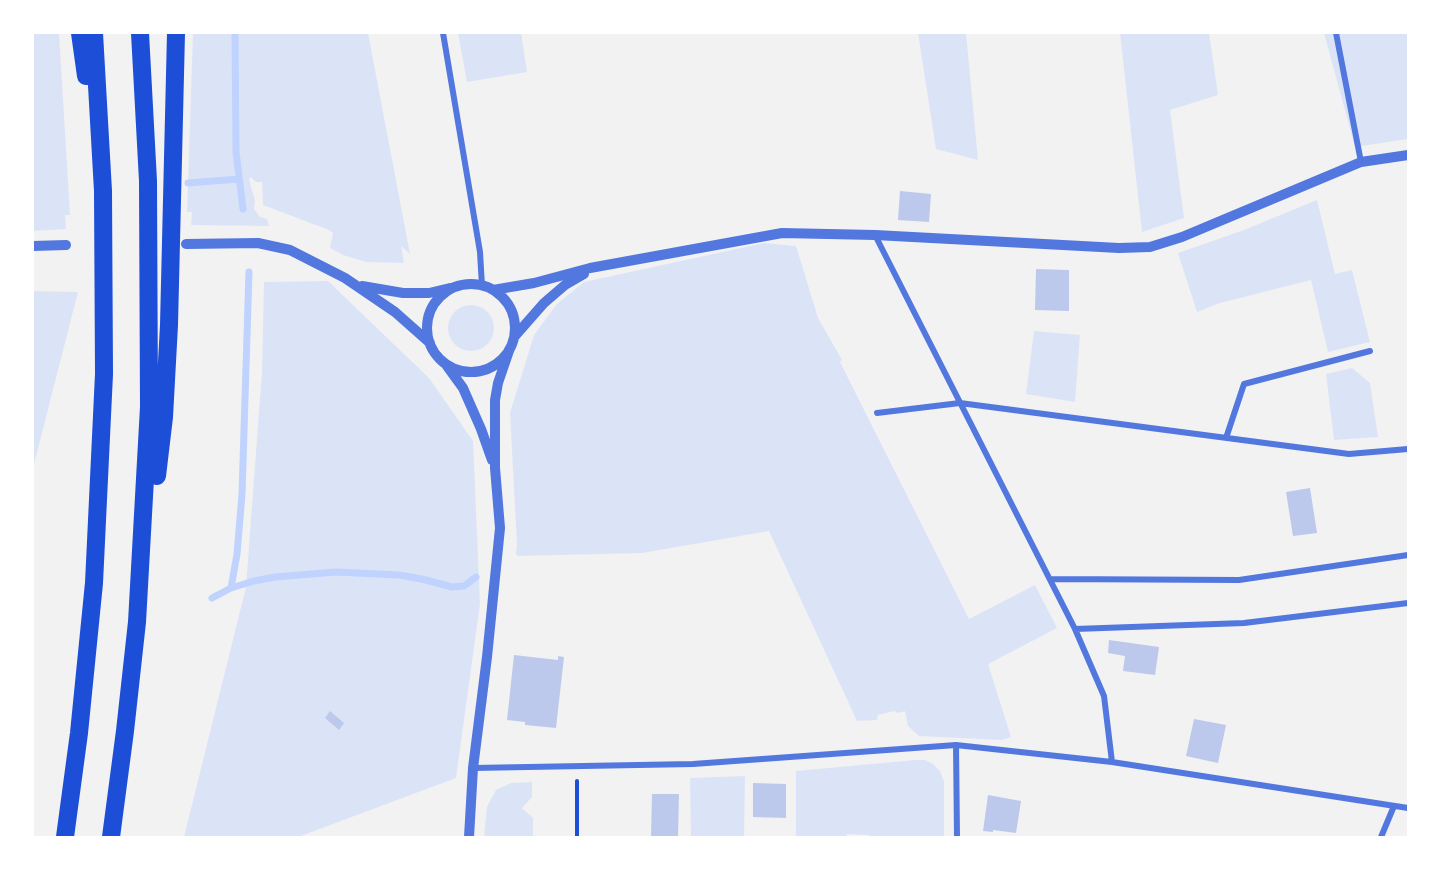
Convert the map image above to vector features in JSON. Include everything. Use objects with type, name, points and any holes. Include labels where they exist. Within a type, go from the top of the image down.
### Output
[{"type":"highway","points":[[80,33],[103,191]]},
{"type":"highway","points":[[65,837],[79,733],[95,561],[104,374],[103,191],[94,33]]},
{"type":"highway","points":[[111,837],[128,708],[142,552],[149,407],[148,181],[140,33]]},
{"type":"highway","points":[[142,552],[154,495],[164,417],[169,325],[176,33]]},
{"type":"street","points":[[443,33],[480,252],[482,286]]},
{"type":"street","points":[[1336,33],[1361,162]]},
{"type":"street","points":[[493,290],[534,283],[604,265],[782,233],[875,235],[1119,248],[1150,247],[1182,237],[1361,162],[1408,155]]},
{"type":"street","points":[[875,235],[1075,629],[1104,696],[1112,762]]},
{"type":"street","points":[[186,244],[274,245],[304,256],[365,287],[403,293],[429,293],[460,286],[482,286],[493,290],[508,305],[513,315],[514,336],[498,382],[495,400],[495,468],[500,528],[473,768],[469,837]]},
{"type":"street","points":[[33,246],[66,245]]},
{"type":"street","points":[[514,336],[554,294],[604,265]]},
{"type":"street","points":[[345,278],[395,312],[430,343],[463,388],[495,468]]},
{"type":"street","points":[[430,343],[428,329],[430,314],[436,302],[447,292],[460,286]]},
{"type":"street","points":[[443,361],[466,372],[480,371],[492,367],[503,359],[510,348]]},
{"type":"street","points":[[1226,438],[1244,384],[1370,351]]},
{"type":"street","points":[[877,413],[960,403],[1348,454],[1408,449]]},
{"type":"street","points":[[1050,579],[1239,580],[1408,555]]},
{"type":"street","points":[[1075,629],[1244,623],[1408,603]]},
{"type":"street","points":[[473,768],[693,764],[956,745],[1112,762],[1408,808]]},
{"type":"street","points":[[956,745],[957,837]]},
{"type":"street","points":[[1381,837],[1394,806]]},
{"type":"path","points":[[577,765],[577,837]]},
{"type":"shaded area","points":[[33,33],[59,33],[70,215],[65,215],[66,229],[33,231]]},
{"type":"shaded area","points":[[193,33],[368,33],[410,254],[401,246],[404,263],[366,262],[343,255],[330,248],[333,233],[263,205],[262,182],[256,182],[251,177],[249,179],[255,201],[254,209],[260,217],[267,219],[269,226],[191,225],[192,212],[187,212]]},
{"type":"shaded area","points":[[458,33],[521,33],[527,72],[467,82]]},
{"type":"shaded area","points":[[918,33],[966,33],[978,160],[936,149]]},
{"type":"shaded area","points":[[1120,33],[1209,33],[1218,95],[1170,110],[1184,218],[1142,232]]},
{"type":"shaded area","points":[[1324,33],[1408,33],[1408,139],[1355,147]]},
{"type":"shaded area","points":[[1317,200],[1335,274],[1352,270],[1370,342],[1328,352],[1311,280],[1220,303],[1197,312],[1178,253],[1244,230]]},
{"type":"shaded area","points":[[764,243],[796,246],[818,318],[842,360],[840,362],[969,619],[1035,585],[1057,628],[988,664],[1011,737],[1002,740],[919,736],[908,726],[905,711],[878,715],[877,720],[857,721],[769,531],[642,553],[518,556],[516,554],[510,413],[534,335],[557,304],[584,282]]},
{"type":"shaded area","points":[[328,281],[429,378],[473,441],[480,604],[456,778],[298,837],[184,837],[246,587],[262,371],[264,282]]},
{"type":"shaded area","points":[[33,291],[78,292],[33,468]]},
{"type":"shaded area","points":[[471,305],[480,306],[488,311],[493,319],[493,337],[488,345],[480,350],[471,351],[462,350],[454,345],[449,337],[448,328],[449,319],[454,311],[462,306]]},
{"type":"shaded area","points":[[1034,331],[1080,335],[1075,402],[1026,394]]},
{"type":"shaded area","points":[[1352,368],[1370,383],[1378,437],[1334,440],[1326,374]]},
{"type":"shaded area","points":[[925,760],[933,764],[940,771],[944,781],[944,837],[870,837],[869,835],[847,834],[847,837],[796,837],[796,771]]},
{"type":"shaded area","points":[[745,776],[744,837],[691,837],[690,778]]},
{"type":"shaded area","points":[[532,782],[532,797],[522,808],[533,818],[533,837],[484,837],[487,807],[496,790],[511,783]]},
{"type":"building","points":[[900,191],[931,194],[929,222],[898,220]]},
{"type":"building","points":[[1036,269],[1069,270],[1069,311],[1035,310]]},
{"type":"building","points":[[1310,488],[1317,533],[1293,536],[1286,492]]},
{"type":"building","points":[[1109,640],[1159,647],[1155,675],[1123,671],[1125,656],[1108,653]]},
{"type":"building","points":[[514,655],[558,660],[558,656],[564,657],[556,728],[525,725],[525,722],[507,720]]},
{"type":"building","points":[[330,711],[344,723],[339,730],[325,718]]},
{"type":"building","points":[[1194,719],[1226,725],[1218,763],[1186,756]]},
{"type":"building","points":[[753,783],[786,784],[786,818],[753,817]]},
{"type":"building","points":[[652,794],[679,794],[678,837],[651,837]]},
{"type":"building","points":[[988,795],[1021,801],[1016,833],[983,831]]},
{"type":"waterway","points":[[235,33],[236,152],[243,209]]},
{"type":"waterway","points":[[188,183],[239,179]]},
{"type":"waterway","points":[[231,588],[237,554],[242,494],[249,272]]},
{"type":"waterway","points":[[212,598],[231,588],[254,581],[336,572],[399,575],[452,587],[464,586],[476,577]]}]
